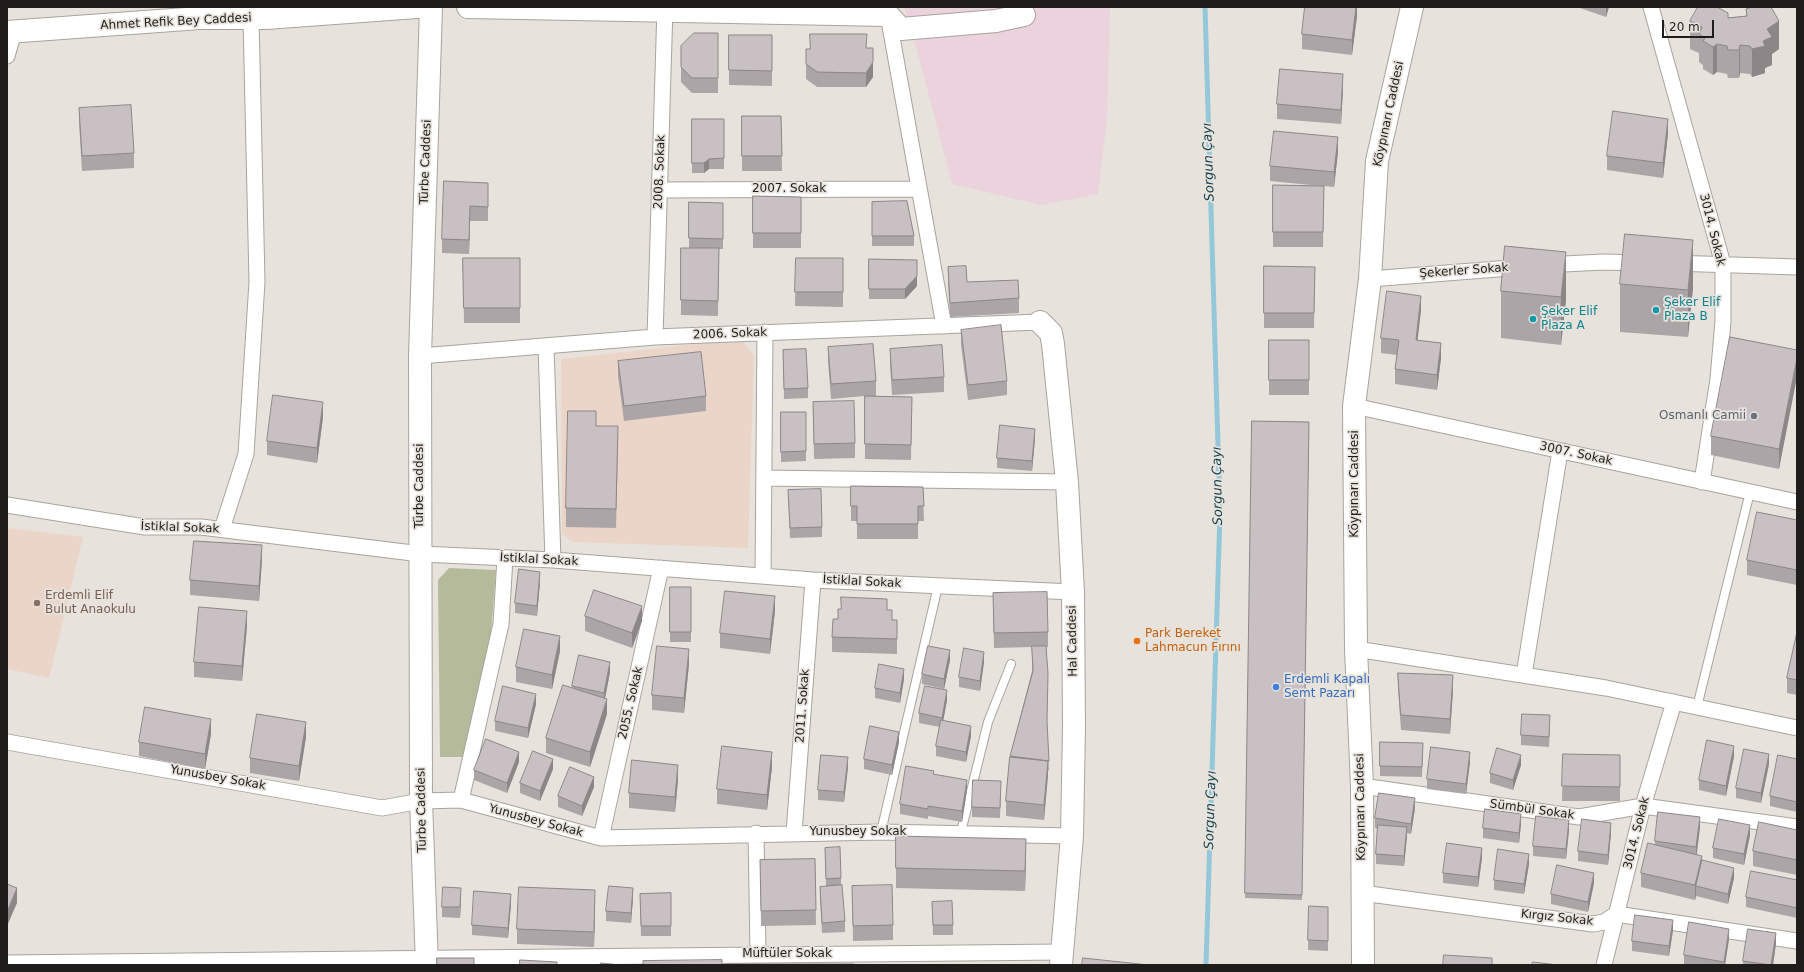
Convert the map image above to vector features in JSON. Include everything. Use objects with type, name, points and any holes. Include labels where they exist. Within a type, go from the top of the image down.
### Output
[{"type":"street","name":"Ahmet Refik Bey Caddesi","points":[[10,32],[201,12],[251,18],[417,7]]},
{"type":"street","name":"Türbe Caddesi","points":[[427,962],[421,801],[420,356],[432,7]]},
{"type":"street","points":[[468,7],[805,11],[888,15],[901,29],[996,21],[1024,15]]},
{"type":"street","name":"Köypınarı Caddesi","points":[[1364,965],[1362,786],[1356,649],[1354,406],[1370,278],[1377,161],[1412,7]]},
{"type":"street","name":"3014. Sokak","points":[[1652,7],[1723,264],[1723,321],[1718,379],[1702,482]]},
{"type":"street","name":"2008. Sokak","points":[[655,337],[665,10]]},
{"type":"street","points":[[888,15],[944,326]]},
{"type":"street","points":[[222,529],[246,454],[257,282],[251,18]]},
{"type":"street","points":[[7,56],[10,32]]},
{"type":"street","name":"2007. Sokak","points":[[659,190],[920,189]]},
{"type":"street","name":"Şekerler Sokak","points":[[1370,278],[1564,263],[1603,262],[1723,264],[1797,267]]},
{"type":"street","name":"2006. Sokak","points":[[420,356],[655,337],[1040,322]]},
{"type":"street","name":"Hal Caddesi","points":[[1040,322],[1050,334],[1053,344],[1066,482],[1073,592],[1074,727],[1072,836],[1062,959]]},
{"type":"street","points":[[763,576],[765,332]]},
{"type":"street","points":[[546,346],[553,560]]},
{"type":"street","name":"3007. Sokak","points":[[1354,406],[1797,502]]},
{"type":"street","points":[[1524,675],[1560,451]]},
{"type":"street","points":[[764,478],[1066,482]]},
{"type":"street","name":"İstiklal Sokak","points":[[7,505],[145,527],[201,527],[222,529],[421,554],[553,560],[813,580],[1073,592]]},
{"type":"street","points":[[461,800],[501,624],[505,558]]},
{"type":"street","name":"2055. Sokak","points":[[600,838],[661,568]]},
{"type":"street","name":"2011. Sokak","points":[[794,833],[813,580]]},
{"type":"street","points":[[1356,649],[1606,688],[1797,728]]},
{"type":"street","name":"3014. Sokak","points":[[1604,965],[1643,806],[1674,702]]},
{"type":"street","name":"Yunusbey Sokak","points":[[7,742],[382,808],[421,801],[461,800],[600,838],[756,833],[881,832],[961,832],[1072,836]]},
{"type":"street","name":"Sümbül Sokak","points":[[1362,786],[1578,817],[1643,806],[1797,827]]},
{"type":"street","points":[[756,833],[758,954]]},
{"type":"street","name":"Kırgız Sokak","points":[[1362,892],[1593,924],[1604,922],[1616,914]]},
{"type":"street","points":[[1616,914],[1797,941]]},
{"type":"street","name":"Müftüler Sokak","points":[[7,963],[427,962],[758,954],[1062,959]]},
{"type":"lane","points":[[1697,707],[1750,492]]},
{"type":"lane","points":[[881,832],[938,586]]},
{"type":"lane","points":[[961,832],[988,722],[1011,664]]},
{"type":"shaded area","points":[[904,7],[1110,7],[1107,118],[1098,194],[1042,205],[952,184],[918,54]]},
{"type":"shaded area","points":[[741,339],[754,355],[748,548],[573,542],[562,534],[561,359]]},
{"type":"shaded area","name":"Erdemli Elif Bulut Anaokulu","points":[[7,528],[83,537],[49,678],[7,669]]},
{"type":"green space","points":[[449,568],[496,570],[491,633],[465,757],[440,757],[438,580]]},
{"type":"building","points":[[1305,7],[1356,7],[1352,40],[1302,34]]},
{"type":"building","points":[[1698,7],[1717,7],[1728,13],[1728,18],[1747,16],[1746,9],[1752,7],[1771,7],[1779,21],[1767,29],[1772,37],[1763,41],[1765,46],[1752,49],[1750,46],[1740,45],[1739,50],[1728,50],[1727,46],[1717,44],[1713,47],[1703,41],[1705,38],[1699,34],[1702,27],[1690,21]]},
{"type":"building","points":[[694,33],[718,33],[718,78],[692,78],[681,67],[681,46]]},
{"type":"building","points":[[810,34],[867,34],[866,48],[873,48],[873,62],[866,73],[817,72],[806,64],[806,49],[810,49]]},
{"type":"building","points":[[729,35],[772,35],[772,71],[729,70]]},
{"type":"building","points":[[1280,69],[1343,74],[1341,110],[1277,104]]},
{"type":"building","points":[[131,105],[134,153],[82,156],[79,108]]},
{"type":"building","points":[[1613,111],[1668,119],[1663,163],[1607,156]]},
{"type":"building","points":[[742,116],[781,116],[782,156],[742,156]]},
{"type":"building","points":[[692,119],[724,119],[724,158],[709,159],[704,163],[692,163]]},
{"type":"building","points":[[1274,131],[1338,137],[1334,172],[1270,166]]},
{"type":"building","points":[[444,181],[488,183],[488,207],[470,206],[469,240],[442,239]]},
{"type":"building","points":[[1273,185],[1324,186],[1323,232],[1273,232]]},
{"type":"building","points":[[753,196],[801,197],[801,233],[753,233]]},
{"type":"building","points":[[907,201],[914,236],[872,236],[872,202]]},
{"type":"building","points":[[689,202],[723,203],[723,239],[689,238]]},
{"type":"building","points":[[1625,234],[1693,240],[1688,290],[1620,284]]},
{"type":"building","points":[[1505,246],[1566,252],[1561,297],[1501,291]]},
{"type":"building","points":[[681,248],[719,248],[718,301],[681,300]]},
{"type":"building","points":[[463,258],[520,258],[520,308],[464,308]]},
{"type":"building","points":[[796,258],[843,258],[843,292],[795,292]]},
{"type":"building","points":[[869,259],[917,260],[917,276],[905,289],[869,289]]},
{"type":"building","points":[[966,266],[967,282],[1018,280],[1019,298],[950,303],[948,267]]},
{"type":"building","points":[[1264,266],[1315,267],[1314,313],[1264,313]]},
{"type":"building","points":[[1387,291],[1421,296],[1416,340],[1441,343],[1437,375],[1395,369],[1399,340],[1381,338]]},
{"type":"building","points":[[1001,325],[1007,381],[968,385],[961,330]]},
{"type":"building","name":"Osmanlı Camii","points":[[1730,337],[1797,350],[1797,358],[1779,449],[1711,436]]},
{"type":"building","points":[[1269,340],[1309,340],[1309,380],[1269,380]]},
{"type":"building","points":[[873,344],[876,381],[831,384],[828,347]]},
{"type":"building","points":[[942,345],[944,377],[892,380],[890,349]]},
{"type":"building","points":[[806,349],[808,388],[784,389],[783,350]]},
{"type":"building","points":[[701,352],[706,396],[624,406],[618,361]]},
{"type":"building","points":[[273,395],[323,402],[317,448],[267,441]]},
{"type":"building","points":[[865,396],[912,397],[911,445],[865,444]]},
{"type":"building","points":[[854,401],[855,443],[814,444],[813,402]]},
{"type":"building","points":[[568,411],[596,411],[596,426],[618,426],[616,509],[566,508]]},
{"type":"building","points":[[781,412],[806,412],[806,451],[781,452]]},
{"type":"building","points":[[1252,421],[1309,422],[1302,895],[1245,893]]},
{"type":"building","points":[[1000,425],[1035,429],[1032,461],[997,458]]},
{"type":"building","points":[[851,486],[923,487],[924,506],[918,506],[918,524],[857,524],[857,506],[851,506]]},
{"type":"building","points":[[821,489],[822,527],[790,528],[788,490]]},
{"type":"building","points":[[1757,512],[1797,520],[1797,570],[1747,560]]},
{"type":"building","points":[[194,541],[262,545],[259,586],[190,580]]},
{"type":"building","points":[[519,569],[540,572],[537,606],[515,603]]},
{"type":"building","points":[[670,587],[691,587],[691,632],[670,632]]},
{"type":"building","points":[[594,590],[642,606],[632,633],[585,616]]},
{"type":"building","points":[[725,591],[775,596],[770,639],[720,633]]},
{"type":"building","points":[[1047,592],[1048,632],[994,633],[993,593]]},
{"type":"building","points":[[841,597],[887,599],[887,610],[892,610],[892,620],[897,620],[897,639],[832,637],[833,619],[838,619],[838,609],[841,609]]},
{"type":"building","points":[[199,607],[247,611],[242,666],[194,662]]},
{"type":"building","points":[[524,629],[560,636],[552,675],[516,667]]},
{"type":"building","points":[[1797,632],[1797,680],[1787,678]]},
{"type":"building","points":[[657,646],[689,649],[684,698],[652,695]]},
{"type":"building","points":[[928,646],[950,650],[944,679],[922,674]]},
{"type":"building","points":[[1032,646],[1046,646],[1048,673],[1047,721],[1049,761],[1010,756],[1033,671]]},
{"type":"building","points":[[964,648],[984,652],[980,681],[959,677]]},
{"type":"building","points":[[579,655],[610,662],[604,693],[572,686]]},
{"type":"building","points":[[879,664],[904,669],[900,693],[875,688]]},
{"type":"building","points":[[1398,673],[1453,675],[1450,719],[1401,715]]},
{"type":"building","points":[[563,685],[607,699],[590,752],[546,738]]},
{"type":"building","points":[[503,686],[536,694],[528,728],[495,721]]},
{"type":"building","points":[[925,686],[947,690],[942,718],[919,713]]},
{"type":"building","points":[[145,707],[211,719],[205,754],[139,742]]},
{"type":"building","points":[[257,714],[306,722],[299,766],[250,758]]},
{"type":"building","points":[[1522,714],[1550,715],[1549,737],[1521,735]]},
{"type":"building","points":[[941,720],[971,726],[966,752],[936,746]]},
{"type":"building","points":[[870,726],[899,732],[892,765],[864,759]]},
{"type":"building","points":[[486,739],[519,752],[507,783],[474,770]]},
{"type":"building","points":[[1707,740],[1734,746],[1726,786],[1699,780]]},
{"type":"building","points":[[1380,742],[1423,743],[1422,767],[1380,766]]},
{"type":"building","points":[[722,746],[772,752],[767,795],[717,789]]},
{"type":"building","points":[[1431,747],[1470,752],[1466,784],[1427,779]]},
{"type":"building","points":[[1497,748],[1521,755],[1513,780],[1490,773]]},
{"type":"building","points":[[1744,749],[1769,754],[1761,793],[1736,788]]},
{"type":"building","points":[[533,751],[553,759],[540,791],[520,783]]},
{"type":"building","points":[[1563,754],[1620,755],[1620,787],[1562,786]]},
{"type":"building","points":[[821,755],[848,757],[844,792],[818,790]]},
{"type":"building","points":[[1778,755],[1797,759],[1797,802],[1770,796]]},
{"type":"building","points":[[1010,757],[1048,761],[1044,805],[1006,801]]},
{"type":"building","points":[[632,760],[678,765],[675,797],[629,793]]},
{"type":"building","points":[[906,766],[934,771],[933,774],[967,780],[962,811],[928,806],[928,809],[900,804]]},
{"type":"building","points":[[570,767],[594,777],[582,806],[558,796]]},
{"type":"building","points":[[973,780],[1001,781],[1000,808],[972,807]]},
{"type":"building","points":[[1379,793],[1415,798],[1411,824],[1375,818]]},
{"type":"building","points":[[1485,809],[1521,814],[1519,833],[1483,828]]},
{"type":"building","points":[[1658,812],[1700,817],[1696,847],[1655,841]]},
{"type":"building","points":[[1536,816],[1569,820],[1566,849],[1533,846]]},
{"type":"building","points":[[1582,819],[1611,823],[1608,855],[1578,851]]},
{"type":"building","points":[[1719,819],[1750,825],[1744,854],[1713,848]]},
{"type":"building","points":[[1759,822],[1797,830],[1797,860],[1753,851]]},
{"type":"building","points":[[1378,825],[1407,827],[1404,856],[1376,854]]},
{"type":"building","points":[[896,836],[1026,839],[1025,871],[896,868]]},
{"type":"building","points":[[1447,843],[1482,848],[1478,877],[1443,873]]},
{"type":"building","points":[[1648,843],[1702,856],[1695,885],[1641,873]]},
{"type":"building","points":[[840,847],[841,878],[826,879],[825,848]]},
{"type":"building","points":[[1498,849],[1529,854],[1524,884],[1494,880]]},
{"type":"building","points":[[815,859],[816,910],[761,911],[760,860]]},
{"type":"building","points":[[1702,860],[1734,868],[1728,894],[1696,886]]},
{"type":"building","points":[[1557,865],[1594,873],[1588,902],[1551,894]]},
{"type":"building","points":[[1751,871],[1797,880],[1797,908],[1746,897]]},
{"type":"building","points":[[7,884],[17,888],[7,912]]},
{"type":"building","points":[[842,885],[845,921],[822,923],[820,887]]},
{"type":"building","points":[[892,885],[893,925],[853,926],[852,886]]},
{"type":"building","points":[[609,886],[633,888],[631,913],[606,911]]},
{"type":"building","points":[[443,887],[461,888],[460,907],[442,907]]},
{"type":"building","points":[[519,887],[595,890],[594,932],[517,929]]},
{"type":"building","points":[[474,891],[511,894],[508,928],[472,925]]},
{"type":"building","points":[[671,893],[671,926],[641,926],[640,894]]},
{"type":"building","points":[[952,901],[953,925],[933,925],[932,902]]},
{"type":"building","points":[[1309,906],[1328,907],[1328,941],[1308,940]]},
{"type":"building","points":[[1635,915],[1673,920],[1669,946],[1632,941]]},
{"type":"building","points":[[1689,922],[1729,929],[1724,962],[1684,955]]},
{"type":"building","points":[[1748,929],[1776,933],[1771,965],[1743,961]]},
{"type":"building","points":[[1444,955],[1492,958],[1492,965],[1443,965]]},
{"type":"building","points":[[437,958],[474,958],[474,965],[437,965]]},
{"type":"building","points":[[1083,958],[1149,965],[1082,965]]},
{"type":"building","points":[[520,960],[557,962],[557,965],[520,965]]},
{"type":"building","points":[[722,960],[722,965],[643,965],[643,961]]},
{"type":"building","points":[[1533,962],[1558,965],[1532,965]]},
{"type":"building","points":[[601,963],[620,965],[600,965]]},
{"type":"building","points":[[854,964],[854,965],[726,965]]},
{"type":"waterway","name":"Sorgun Çayı","points":[[1205,7],[1220,513],[1206,965]]},
{"type":"place","name":"Şeker Elif Plaza B","points":[[1656,310]]},
{"type":"place","name":"Şeker Elif Plaza A","points":[[1533,319]]},
{"type":"place","name":"Osmanlı Camii","points":[[1754,416]]},
{"type":"place","name":"Erdemli Elif Bulut Anaokulu","points":[[37,603]]},
{"type":"place","name":"Park Bereket Lahmacun Fırını","points":[[1137,641]]},
{"type":"place","name":"Erdemli Kapalı Semt Pazarı","points":[[1276,687]]}]
